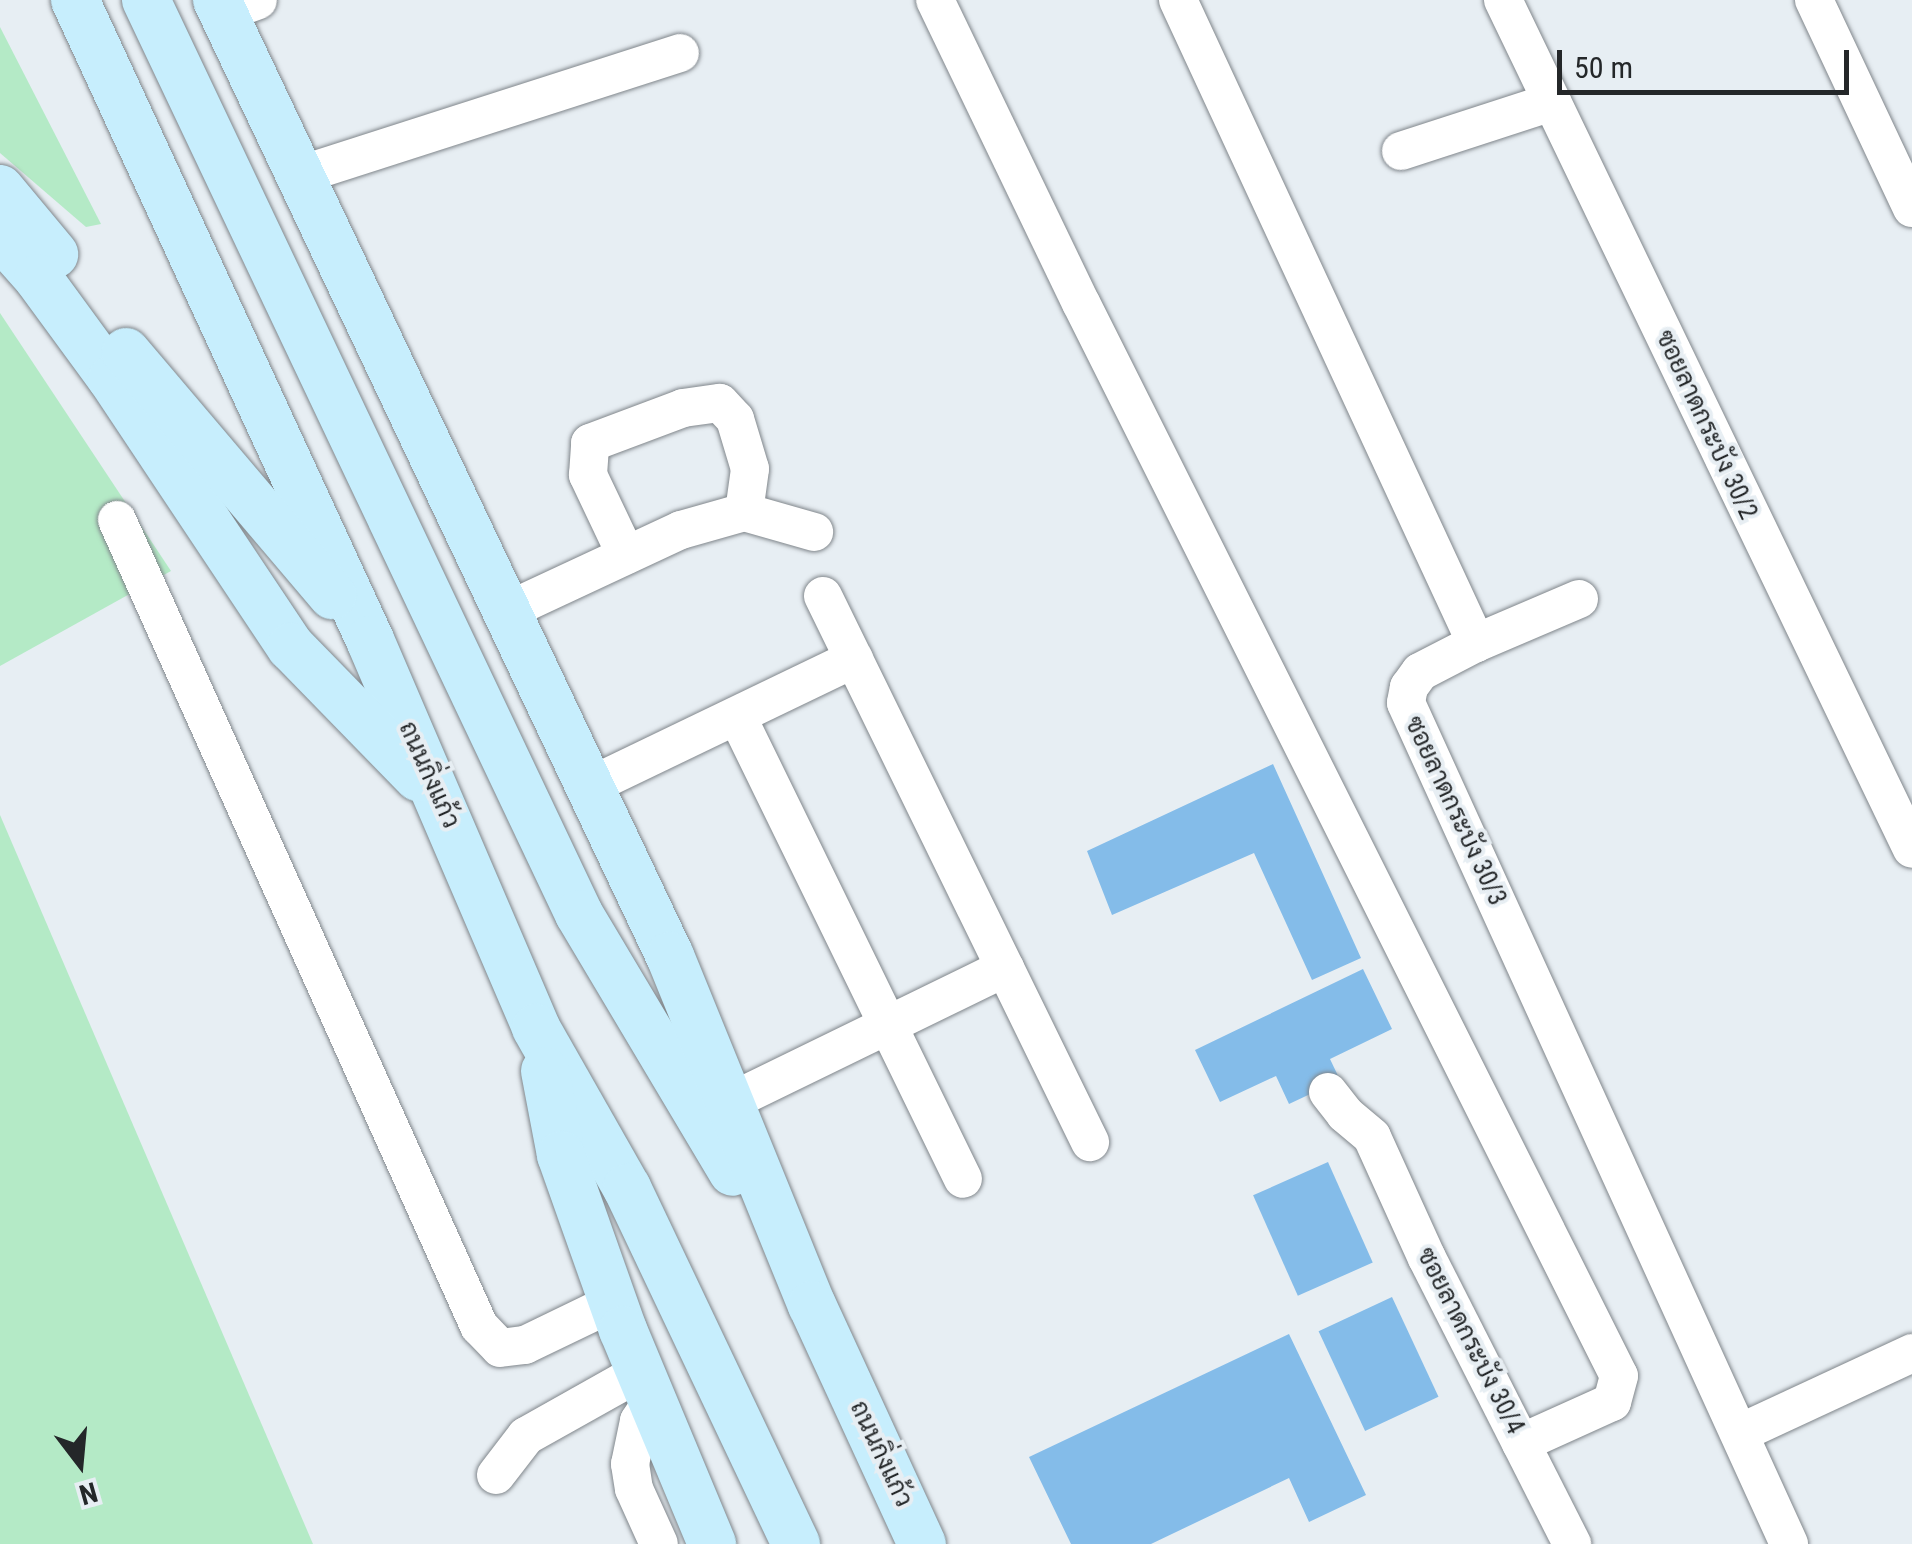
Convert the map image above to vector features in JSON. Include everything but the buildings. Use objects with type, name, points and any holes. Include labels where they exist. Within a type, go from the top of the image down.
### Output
[{"type":"main road","points":[[38,0],[112,78]]},
{"type":"main road","name":"ถนนกิ่งแก้ว","points":[[75,0],[370,640],[536,1028],[627,1188],[796,1544]]},
{"type":"main road","points":[[146,0],[579,914],[812,1305]]},
{"type":"main road","name":"ถนนกิ่งแก้ว","points":[[233,4],[300,175],[670,956],[812,1305],[922,1544]]},
{"type":"main road","points":[[0,190],[60,260],[136,366],[370,640]]},
{"type":"main road","points":[[0,235],[38,278],[112,380],[292,646],[441,801]]},
{"type":"main road","points":[[536,1028],[562,1155],[646,1387],[712,1544]]},
{"type":"street","points":[[935,0],[1090,321],[1619,1376],[1612,1402],[1521,1443]]},
{"type":"street","points":[[1178,0],[1476,643]]},
{"type":"street","name":"ซอยลาดกระบัง 30/2","points":[[1503,0],[1912,850]]},
{"type":"street","points":[[1814,0],[1912,208]]},
{"type":"street","points":[[300,175],[680,53]]},
{"type":"street","points":[[1402,151],[1552,102]]},
{"type":"street","points":[[626,555],[588,476],[590,442],[683,408],[720,403],[735,419],[750,469],[744,512]]},
{"type":"street","points":[[507,611],[681,530],[744,512],[814,532]]},
{"type":"street","points":[[116,520],[479,1326],[500,1348],[524,1345],[616,1301]]},
{"type":"street","points":[[823,596],[1090,1142]]},
{"type":"street","name":"ซอยลาดกระบัง 30/3","points":[[1579,599],[1420,672],[1409,687],[1406,704],[1789,1544]]},
{"type":"street","points":[[590,786],[854,660]]},
{"type":"street","points":[[736,716],[963,1179]]},
{"type":"street","points":[[730,1102],[1005,968]]},
{"type":"street","name":"ซอยลาดกระบัง 30/4","points":[[1328,1092],[1345,1114],[1372,1137],[1426,1258],[1572,1544]]},
{"type":"street","points":[[1740,1433],[1912,1353]]},
{"type":"street","points":[[496,1476],[526,1436],[646,1387]]},
{"type":"street","points":[[646,1387],[630,1464],[634,1489],[660,1544]]},
{"type":"green space","points":[[0,27],[101,224],[86,227],[0,153]]},
{"type":"green space","points":[[0,313],[171,571],[0,666]]},
{"type":"green space","points":[[0,815],[313,1544],[0,1544]]}]
